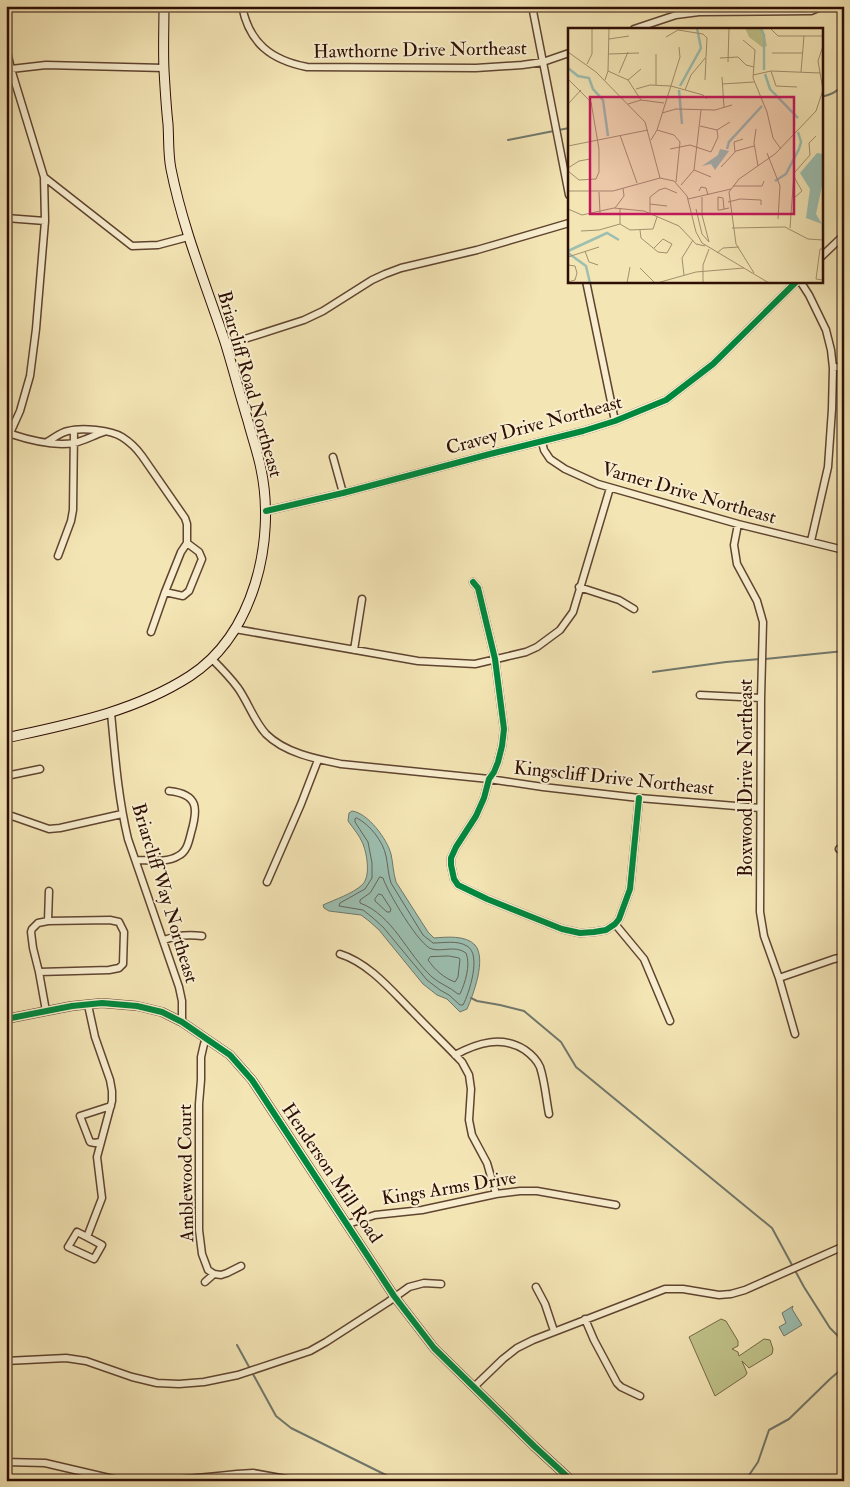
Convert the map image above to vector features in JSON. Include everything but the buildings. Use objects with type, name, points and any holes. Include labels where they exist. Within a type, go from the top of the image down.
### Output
[{"type":"main road","name":"Briarcliff Road Northeast","points":[[6,738],[111,713],[134,705],[172,687],[191,675],[212,659],[235,629],[243,614],[259,572],[266,529],[262,470],[226,345],[188,237],[171,167],[164,68],[164,6]]},
{"type":"street","name":"Hawthorne Drive Northeast","points":[[242,6],[244,21],[256,41],[264,50],[294,65],[321,68],[476,68],[543,62],[568,53]]},
{"type":"street","points":[[532,6],[568,190]]},
{"type":"street","points":[[637,28],[676,15],[699,12],[811,11],[822,6]]},
{"type":"street","points":[[6,47],[44,177],[45,221],[30,376],[20,412],[6,442]]},
{"type":"street","points":[[12,69],[46,65],[164,68]]},
{"type":"street","points":[[44,177],[132,246],[158,245],[188,237]]},
{"type":"street","points":[[6,218],[45,221]]},
{"type":"street","points":[[226,345],[304,320],[323,311],[372,280],[401,268],[477,250],[568,222]]},
{"type":"street","points":[[822,256],[844,235]]},
{"type":"street","points":[[586,282],[615,421]]},
{"type":"street","name":"Cravey Drive Northeast","points":[[266,511],[491,453],[542,442],[615,421],[666,400],[713,364],[797,282]]},
{"type":"street","points":[[799,282],[809,295],[826,330],[833,368],[828,467],[810,541]]},
{"type":"street","points":[[833,368],[844,366]]},
{"type":"street","points":[[47,442],[67,431],[74,430],[96,430],[121,436],[137,449],[185,518],[187,524],[187,543],[181,552],[164,592],[152,632]]},
{"type":"street","points":[[58,556],[71,522],[73,510],[74,430]]},
{"type":"street","points":[[11,434],[31,440],[74,443],[104,432]]},
{"type":"street","name":"Varner Drive Northeast","points":[[542,442],[544,450],[550,459],[565,469],[598,484],[738,524],[844,550]]},
{"type":"street","points":[[333,457],[343,492]]},
{"type":"street","points":[[235,629],[418,661],[475,664],[526,652],[537,647],[560,630],[572,612],[610,488]]},
{"type":"street","name":"Boxwood Drive Northeast","points":[[738,524],[734,545],[737,564],[757,602],[763,622],[760,912],[764,936],[795,1034]]},
{"type":"street","points":[[164,592],[183,596],[189,591],[202,560],[199,552],[187,543]]},
{"type":"street","points":[[473,582],[478,588],[495,659],[504,728],[498,762],[489,779],[484,798],[476,816],[451,858],[454,879],[458,885],[487,899],[562,929],[580,933],[606,930],[619,919],[630,889],[639,798]]},
{"type":"street","points":[[579,588],[619,600],[634,609]]},
{"type":"street","points":[[354,650],[362,599]]},
{"type":"street","name":"Kingscliff Drive Northeast","points":[[212,659],[238,688],[262,730],[268,736],[283,746],[318,760],[639,798],[760,808]]},
{"type":"street","points":[[700,695],[761,698]]},
{"type":"street","name":"Briarcliff Way Northeast","points":[[111,713],[122,814],[128,838],[179,987],[182,1001],[182,1022]]},
{"type":"street","points":[[268,882],[318,760]]},
{"type":"street","points":[[6,776],[40,768]]},
{"type":"street","points":[[136,860],[172,860],[182,857],[188,845],[196,816],[195,807],[190,799],[180,792],[169,791]]},
{"type":"street","points":[[7,816],[49,829],[122,814]]},
{"type":"street","points":[[48,921],[49,891]]},
{"type":"street","points":[[39,972],[109,970],[127,965],[124,932],[119,922],[110,920],[48,921],[38,924],[32,929],[33,948],[46,1011]]},
{"type":"street","points":[[615,924],[644,959],[670,1021]]},
{"type":"street","points":[[164,940],[174,936],[190,934],[202,936]]},
{"type":"street","points":[[340,954],[364,966],[378,978],[462,1062],[469,1075],[471,1089],[469,1120],[472,1135],[487,1163],[496,1194]]},
{"type":"street","points":[[778,978],[844,957]]},
{"type":"street","name":"Henderson Mill Road","points":[[6,1019],[88,1004],[102,1003],[137,1006],[162,1012],[182,1022],[230,1055],[252,1080],[394,1296],[434,1348],[572,1481]]},
{"type":"street","points":[[87,1237],[102,1198],[96,1157],[111,1106],[112,1091],[95,1037],[88,1004]]},
{"type":"street","name":"Amblewood Court","points":[[206,1039],[201,1057],[199,1104],[199,1230],[202,1254],[208,1270],[214,1274]]},
{"type":"street","points":[[455,1055],[470,1046],[496,1041],[511,1043],[523,1049],[534,1057],[540,1066],[549,1114]]},
{"type":"street","points":[[100,1142],[95,1144],[90,1142],[80,1116],[111,1106]]},
{"type":"street","name":"Kings Arms Drive","points":[[348,1224],[390,1212],[422,1210],[496,1194],[520,1191],[537,1191],[616,1205]]},
{"type":"street","points":[[77,1232],[87,1237],[102,1245],[94,1259],[68,1247],[77,1232]]},
{"type":"street","points":[[474,1387],[517,1348],[554,1331],[665,1289],[683,1289],[719,1295],[745,1290],[844,1246]]},
{"type":"street","points":[[204,1282],[214,1274],[221,1275],[241,1266]]},
{"type":"street","points":[[6,1361],[66,1358],[86,1361],[132,1377],[157,1383],[204,1382],[293,1358],[310,1351],[409,1287],[424,1283],[441,1284]]},
{"type":"street","points":[[536,1288],[545,1304],[554,1331]]},
{"type":"street","points":[[586,1319],[594,1340],[617,1383],[621,1387],[640,1396]]},
{"type":"street","points":[[6,1462],[45,1463],[107,1476],[120,1481]]},
{"type":"street","points":[[164,1481],[223,1478],[237,1474],[253,1473],[297,1481]]},
{"type":"green space","points":[[721,1319],[726,1321],[738,1341],[738,1346],[732,1349],[738,1352],[739,1356],[764,1339],[770,1340],[773,1349],[772,1354],[749,1368],[742,1361],[747,1373],[745,1376],[715,1396],[689,1337]]},
{"type":"water","points":[[352,811],[364,816],[385,841],[391,854],[396,882],[428,932],[434,938],[461,938],[475,945],[480,959],[478,977],[467,1009],[460,1012],[447,999],[437,995],[423,984],[379,930],[361,915],[329,911],[324,908],[323,905],[358,888],[367,877],[367,859],[364,848],[360,838],[348,821],[349,813]]},
{"type":"water","points":[[793,1306],[792,1309],[802,1325],[784,1336],[779,1327],[786,1323],[782,1313]]},
{"type":"waterway","points":[[822,97],[834,93],[844,85]]},
{"type":"waterway","points":[[508,140],[568,128]]},
{"type":"waterway","points":[[765,659],[844,651]]},
{"type":"waterway","points":[[653,672],[760,659]]},
{"type":"waterway","points":[[471,998],[524,1011],[561,1042],[576,1067],[772,1228],[804,1287],[830,1328],[844,1342]]},
{"type":"waterway","points":[[237,1345],[276,1416],[291,1428],[398,1481]]},
{"type":"waterway","points":[[745,1481],[758,1462],[769,1430],[789,1419],[844,1367]]},
{"type":"cycle path","points":[[266,511],[583,431],[615,421],[666,400],[713,364],[796,282]]},
{"type":"cycle path","points":[[473,582],[478,588],[495,659],[504,729],[498,762],[489,779],[484,798],[476,816],[451,858],[454,879],[458,885],[487,899],[562,929],[580,933],[606,930],[619,919],[630,889],[639,798]]},
{"type":"cycle path","points":[[6,1019],[72,1006],[102,1003],[137,1006],[162,1012],[182,1022],[230,1055],[252,1080],[394,1296],[434,1348],[572,1481]]}]
